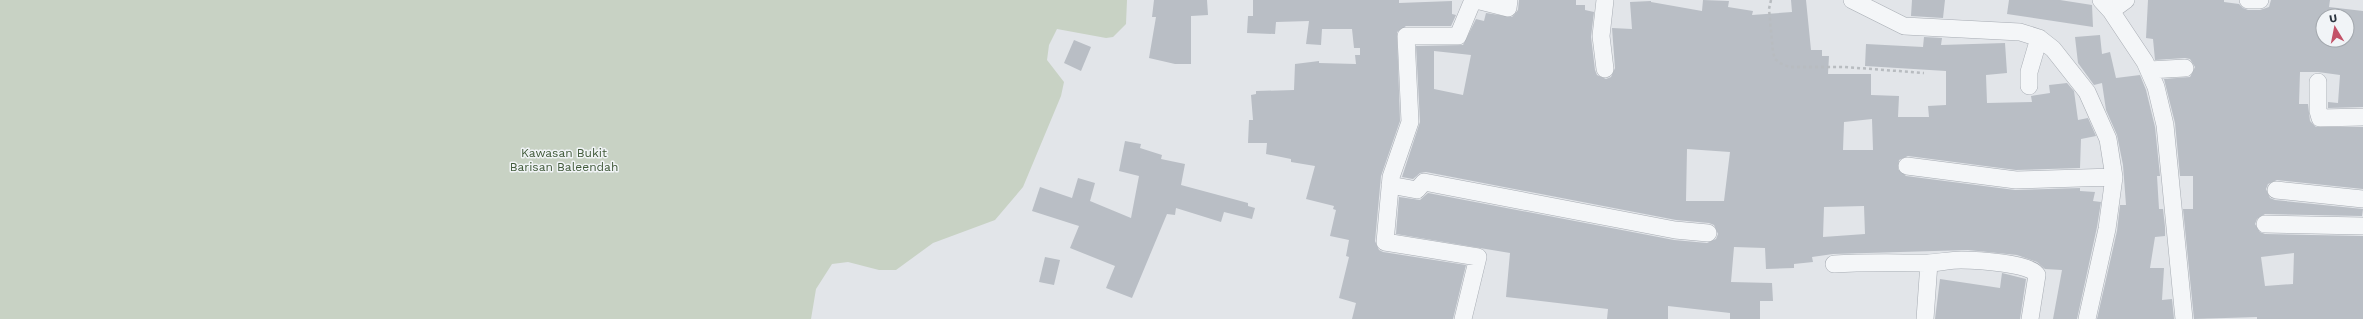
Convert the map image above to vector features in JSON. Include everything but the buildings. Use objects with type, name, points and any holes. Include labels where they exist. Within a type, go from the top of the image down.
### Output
[{"type":"street","points":[[1463,319],[1478,257],[1385,242],[1391,177],[1410,122],[1406,36],[1458,36],[1474,0],[1508,8],[1509,0]]},
{"type":"street","points":[[1604,0],[1601,36],[1605,68]]},
{"type":"street","points":[[1852,0],[1904,26],[2020,32],[2039,38],[2053,49],[2087,92],[2108,139],[2114,177],[2107,229],[2087,319]]},
{"type":"street","points":[[2126,0],[2106,5],[2149,70],[2165,124],[2184,319]]},
{"type":"street","points":[[2248,0],[2260,0]]},
{"type":"street","points":[[2028,86],[2029,72],[2039,38]]},
{"type":"street","points":[[2149,70],[2185,68]]},
{"type":"street","points":[[2318,82],[2318,111],[2320,118],[2363,117]]},
{"type":"street","points":[[1907,166],[2016,180],[2114,177]]},
{"type":"street","points":[[1390,185],[1417,190],[1424,182],[1675,230],[1708,233]]},
{"type":"street","points":[[2276,190],[2363,199]]},
{"type":"street","points":[[2265,224],[2363,226]]},
{"type":"street","points":[[1834,264],[1870,262],[1929,263],[1962,260],[2014,265],[2035,271],[2037,278],[2030,319]]},
{"type":"street","points":[[1925,319],[1929,263]]},
{"type":"path","points":[[1771,0],[1769,10],[1773,52],[1780,63],[1789,67],[1845,67],[1924,73]]},
{"type":"green space","name":"Kawasan Bukit Barisan Baleendah","points":[[0,0],[1127,0],[1126,24],[1113,37],[1106,38],[1057,29],[1049,45],[1047,60],[1064,82],[1061,96],[1023,187],[995,220],[933,243],[896,270],[879,270],[848,262],[832,264],[816,289],[811,319],[0,319]]}]
